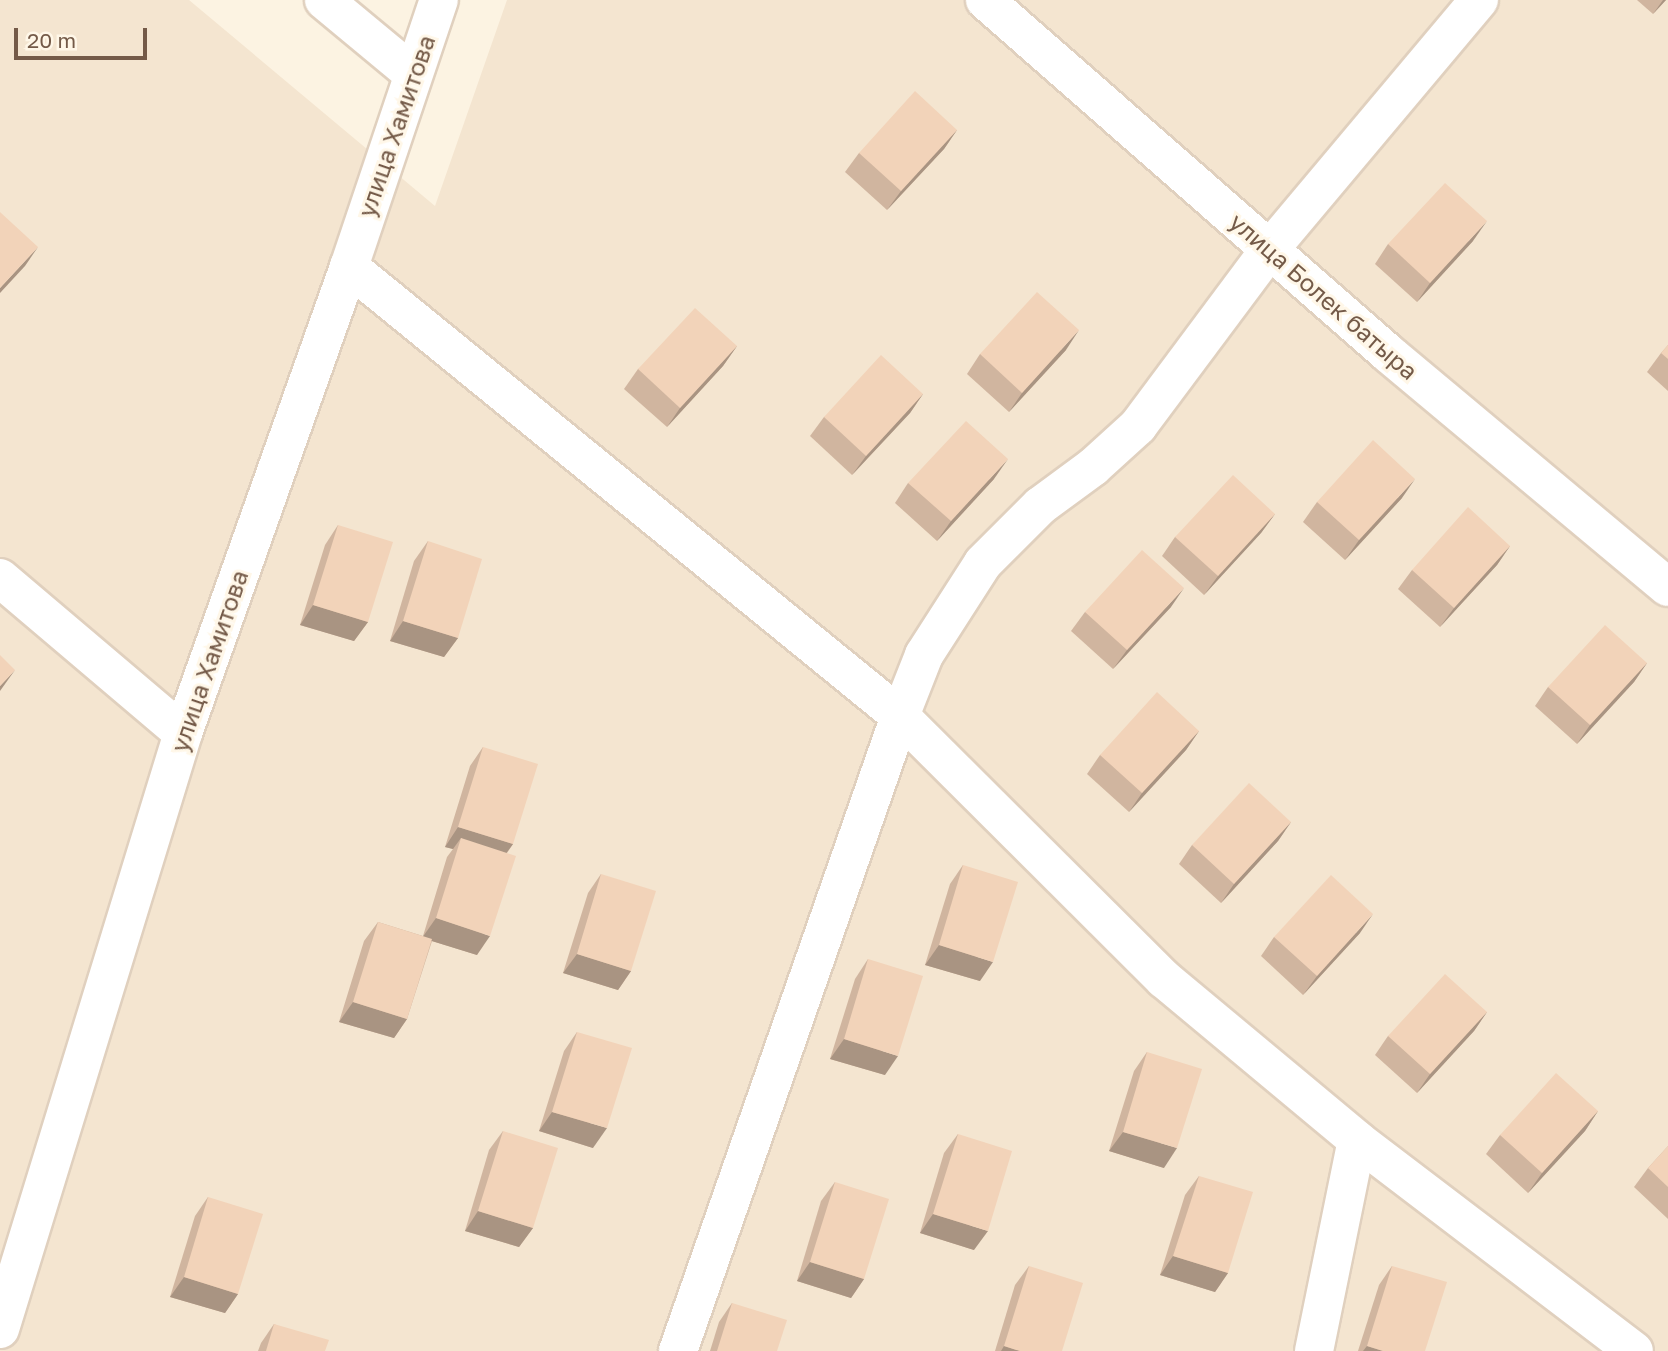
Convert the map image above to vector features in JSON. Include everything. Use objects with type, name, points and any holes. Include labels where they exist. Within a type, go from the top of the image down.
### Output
[{"type":"street","points":[[324,0],[412,73]]},
{"type":"street","name":"улица Хамитова","points":[[0,1329],[183,733],[349,267],[412,73],[439,0]]},
{"type":"street","name":"улица Болек батыра","points":[[985,0],[1270,249],[1668,587]]},
{"type":"street","points":[[678,1351],[900,716],[924,655],[983,563],[1040,506],[1093,467],[1138,426],[1270,249],[1479,0]]},
{"type":"street","points":[[349,267],[900,716],[1164,979],[1357,1140],[1634,1351]]},
{"type":"street","points":[[0,578],[183,733]]},
{"type":"street","points":[[1314,1351],[1357,1140]]},
{"type":"shaded area","points":[[0,0],[189,0],[435,206],[507,0],[1668,0],[1668,1351],[0,1351]]},
{"type":"building","points":[[915,91],[957,130],[901,191],[859,153]]},
{"type":"building","points":[[1445,183],[1487,221],[1430,283],[1388,244]]},
{"type":"building","points":[[0,212],[38,247],[0,288]]},
{"type":"building","points":[[1037,292],[1079,330],[1022,393],[980,354]]},
{"type":"building","points":[[695,308],[737,346],[680,408],[638,369]]},
{"type":"building","points":[[1668,345],[1668,359],[1661,353]]},
{"type":"building","points":[[881,355],[923,394],[866,456],[824,417]]},
{"type":"building","points":[[966,421],[1008,459],[951,521],[908,483]]},
{"type":"building","points":[[1373,440],[1415,479],[1359,540],[1317,502]]},
{"type":"building","points":[[1233,475],[1275,514],[1218,576],[1175,537]]},
{"type":"building","points":[[1468,507],[1510,546],[1454,608],[1412,570]]},
{"type":"building","points":[[338,525],[393,542],[368,622],[313,605]]},
{"type":"building","points":[[428,541],[482,559],[458,638],[403,621]]},
{"type":"building","points":[[1142,550],[1184,588],[1127,650],[1085,612]]},
{"type":"building","points":[[1605,625],[1647,663],[1590,725],[1548,687]]},
{"type":"building","points":[[0,655],[15,670],[0,686]]},
{"type":"building","points":[[1157,692],[1199,731],[1142,793],[1100,755]]},
{"type":"building","points":[[483,747],[538,764],[513,844],[458,827]]},
{"type":"building","points":[[1249,783],[1291,822],[1234,884],[1192,845]]},
{"type":"building","points":[[461,838],[516,856],[490,936],[436,918]]},
{"type":"building","points":[[963,865],[1018,882],[993,962],[939,945]]},
{"type":"building","points":[[601,874],[656,891],[631,971],[577,954]]},
{"type":"building","points":[[1331,875],[1373,914],[1317,976],[1274,937]]},
{"type":"building","points":[[378,922],[432,939],[407,1019],[353,1002]]},
{"type":"building","points":[[868,959],[923,976],[898,1056],[844,1039]]},
{"type":"building","points":[[1445,974],[1487,1012],[1430,1074],[1388,1036]]},
{"type":"building","points":[[577,1032],[632,1048],[607,1128],[552,1112]]},
{"type":"building","points":[[1147,1052],[1202,1069],[1177,1148],[1123,1132]]},
{"type":"building","points":[[1556,1073],[1598,1111],[1542,1173],[1500,1135]]},
{"type":"building","points":[[503,1131],[558,1148],[533,1228],[478,1211]]},
{"type":"building","points":[[958,1134],[1012,1151],[988,1231],[933,1214]]},
{"type":"building","points":[[1668,1146],[1668,1187],[1648,1168]]},
{"type":"building","points":[[1199,1176],[1253,1192],[1228,1273],[1173,1256]]},
{"type":"building","points":[[835,1182],[889,1199],[864,1279],[810,1262]]},
{"type":"building","points":[[208,1197],[263,1214],[238,1294],[184,1277]]},
{"type":"building","points":[[1029,1266],[1083,1283],[1062,1351],[1020,1351],[1004,1346]]},
{"type":"building","points":[[1392,1266],[1447,1282],[1425,1351],[1383,1351],[1367,1346]]},
{"type":"building","points":[[732,1303],[787,1320],[777,1351],[717,1351]]},
{"type":"building","points":[[274,1324],[329,1340],[325,1351],[266,1351]]}]
